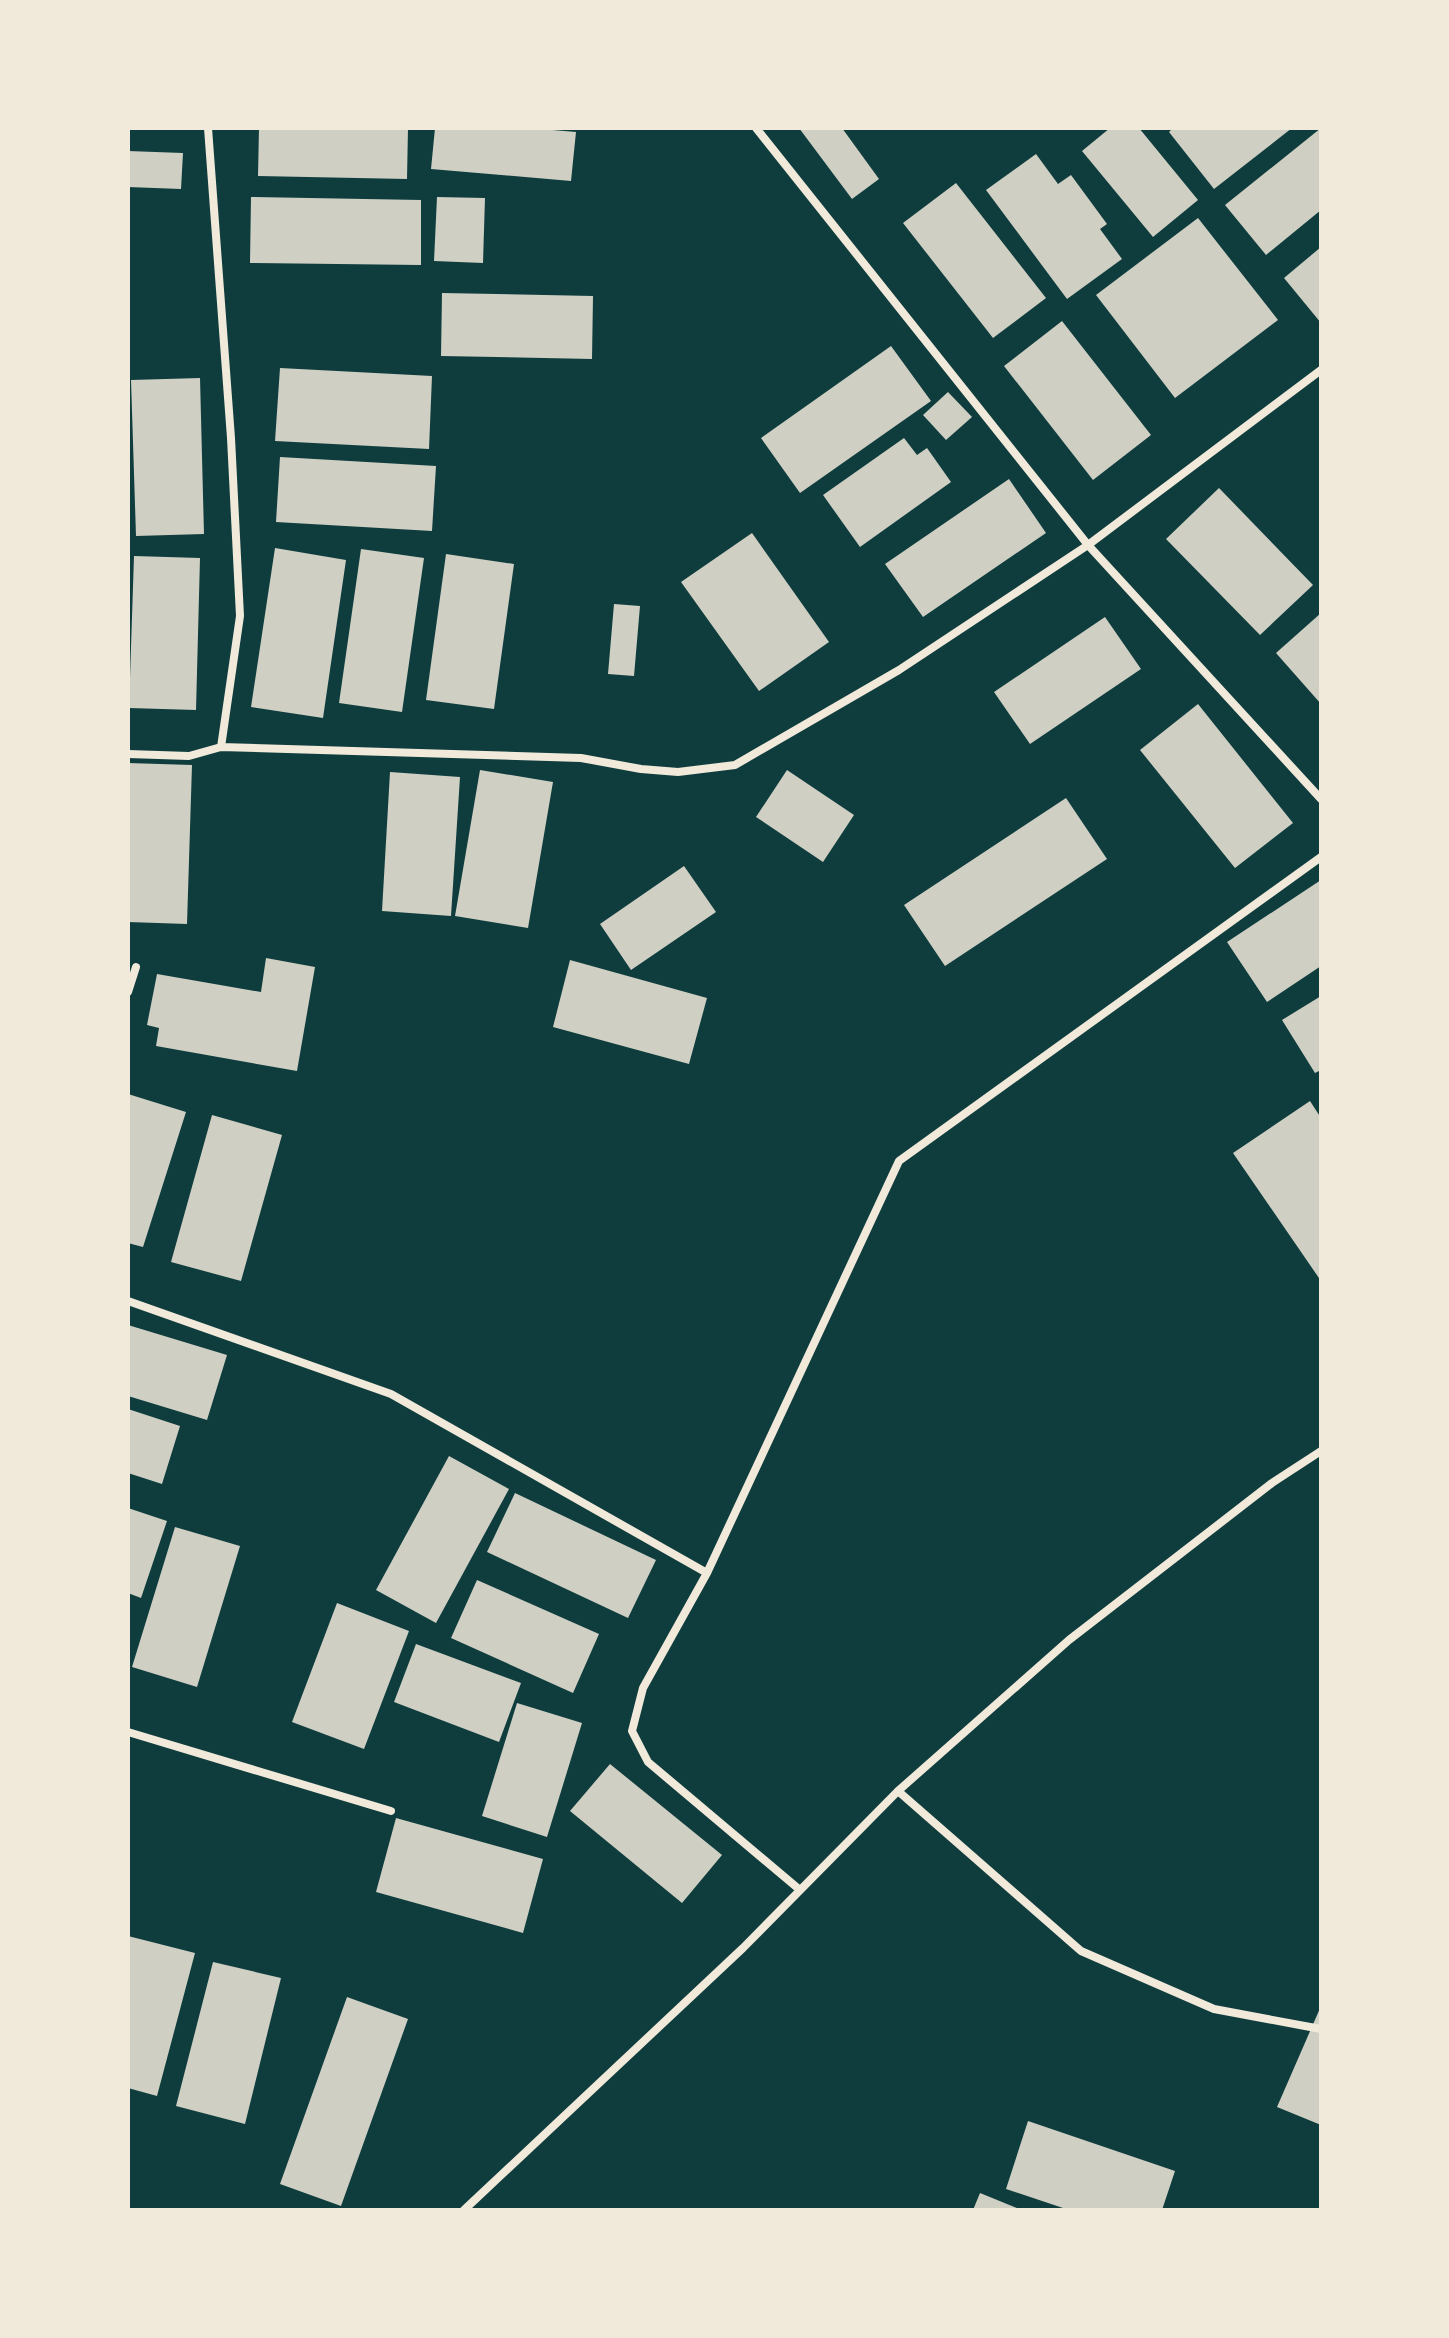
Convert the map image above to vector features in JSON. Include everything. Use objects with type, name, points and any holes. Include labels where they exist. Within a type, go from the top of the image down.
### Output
[{"type":"street","points":[[208,128],[230,422],[240,616],[221,747]]},
{"type":"street","points":[[756,128],[1088,545],[1321,799]]},
{"type":"street","points":[[128,754],[189,756],[221,747],[581,758],[678,772],[735,765],[899,670],[1088,545],[1321,370]]},
{"type":"street","points":[[800,1890],[648,1762],[632,1731],[643,1688],[707,1573],[899,1161],[1321,857]]},
{"type":"street","points":[[128,992],[136,967]]},
{"type":"street","points":[[128,1301],[391,1394],[707,1573]]},
{"type":"street","points":[[464,2210],[743,1948],[898,1791],[1069,1640],[1272,1483],[1321,1451]]},
{"type":"street","points":[[128,1732],[391,1811]]},
{"type":"street","points":[[898,1791],[1081,1951],[1214,2009],[1321,2029]]},
{"type":"building","points":[[259,128],[408,128],[407,179],[258,176]]},
{"type":"building","points":[[435,128],[529,128],[576,132],[571,181],[431,169]]},
{"type":"building","points":[[799,128],[842,128],[879,179],[852,199]]},
{"type":"building","points":[[1110,128],[1139,128],[1198,200],[1153,237],[1082,151]]},
{"type":"building","points":[[1173,128],[1292,128],[1214,189],[1169,132]]},
{"type":"building","points":[[1321,128],[1321,210],[1266,255],[1225,205]]},
{"type":"building","points":[[128,151],[183,153],[181,189],[128,187]]},
{"type":"building","points":[[1036,154],[1058,184],[1071,175],[1107,224],[1100,229],[1122,259],[1067,299],[986,190]]},
{"type":"building","points":[[956,183],[1046,298],[993,338],[903,223]]},
{"type":"building","points":[[251,197],[421,200],[421,265],[250,263]]},
{"type":"building","points":[[437,197],[485,198],[483,263],[434,261]]},
{"type":"building","points":[[1198,218],[1278,320],[1175,398],[1096,295]]},
{"type":"building","points":[[1321,247],[1321,323],[1284,278]]},
{"type":"building","points":[[442,293],[593,296],[592,359],[441,356]]},
{"type":"building","points":[[1062,321],[1151,435],[1093,480],[1004,366]]},
{"type":"building","points":[[891,346],[931,401],[800,493],[761,438]]},
{"type":"building","points":[[280,368],[432,376],[429,449],[275,441]]},
{"type":"building","points":[[200,378],[204,534],[136,536],[131,380]]},
{"type":"building","points":[[948,392],[972,417],[946,440],[923,415]]},
{"type":"building","points":[[904,438],[917,455],[927,448],[951,482],[860,547],[823,495]]},
{"type":"building","points":[[280,457],[436,466],[432,531],[276,522]]},
{"type":"building","points":[[1009,479],[1046,533],[923,617],[885,564]]},
{"type":"building","points":[[1219,488],[1313,585],[1260,635],[1166,539]]},
{"type":"building","points":[[752,533],[829,642],[759,691],[681,582]]},
{"type":"building","points":[[275,548],[346,560],[323,718],[251,707]]},
{"type":"building","points":[[361,549],[424,558],[402,712],[339,703]]},
{"type":"building","points":[[446,554],[514,564],[494,709],[426,700]]},
{"type":"building","points":[[134,556],[200,558],[196,710],[129,708]]},
{"type":"building","points":[[614,604],[640,606],[634,676],[608,674]]},
{"type":"building","points":[[1321,613],[1321,704],[1276,653]]},
{"type":"building","points":[[1105,617],[1141,669],[1030,744],[994,692]]},
{"type":"building","points":[[1198,704],[1293,823],[1235,868],[1140,750]]},
{"type":"building","points":[[128,763],[192,765],[187,924],[128,922]]},
{"type":"building","points":[[480,770],[553,782],[528,928],[455,916]]},
{"type":"building","points":[[787,770],[854,815],[823,862],[756,817]]},
{"type":"building","points":[[390,772],[460,777],[451,916],[382,911]]},
{"type":"building","points":[[1066,798],[1107,859],[945,966],[904,905]]},
{"type":"building","points":[[684,866],[716,912],[631,970],[600,924]]},
{"type":"building","points":[[1321,880],[1321,966],[1267,1002],[1227,942]]},
{"type":"building","points":[[266,958],[315,967],[297,1071],[156,1046],[159,1028],[147,1025],[157,974],[261,992]]},
{"type":"building","points":[[570,960],[707,998],[689,1064],[553,1027]]},
{"type":"building","points":[[1321,996],[1321,1070],[1315,1073],[1282,1020]]},
{"type":"building","points":[[128,1094],[186,1112],[143,1247],[128,1243]]},
{"type":"building","points":[[1310,1101],[1321,1118],[1321,1281],[1233,1153]]},
{"type":"building","points":[[212,1115],[282,1135],[241,1281],[171,1262]]},
{"type":"building","points":[[128,1325],[227,1355],[207,1420],[128,1396]]},
{"type":"building","points":[[128,1409],[180,1426],[162,1484],[128,1473]]},
{"type":"building","points":[[449,1456],[509,1489],[436,1623],[376,1590]]},
{"type":"building","points":[[515,1493],[656,1560],[628,1618],[487,1552]]},
{"type":"building","points":[[128,1508],[167,1521],[141,1598],[128,1593]]},
{"type":"building","points":[[175,1527],[240,1546],[197,1687],[132,1667]]},
{"type":"building","points":[[477,1580],[599,1634],[573,1693],[451,1638]]},
{"type":"building","points":[[337,1603],[409,1631],[364,1749],[292,1722]]},
{"type":"building","points":[[416,1644],[521,1683],[499,1742],[394,1702]]},
{"type":"building","points":[[517,1703],[582,1723],[547,1837],[482,1816]]},
{"type":"building","points":[[610,1764],[722,1855],[682,1903],[570,1811]]},
{"type":"building","points":[[396,1818],[543,1859],[523,1933],[376,1892]]},
{"type":"building","points":[[128,1936],[195,1953],[157,2096],[128,2088]]},
{"type":"building","points":[[213,1962],[281,1978],[245,2124],[176,2106]]},
{"type":"building","points":[[347,1997],[408,2019],[341,2206],[280,2184]]},
{"type":"building","points":[[1321,2006],[1321,2125],[1277,2107]]},
{"type":"building","points":[[1028,2121],[1175,2171],[1162,2210],[1069,2210],[1006,2189]]},
{"type":"building","points":[[980,2193],[1022,2210],[973,2210]]}]
